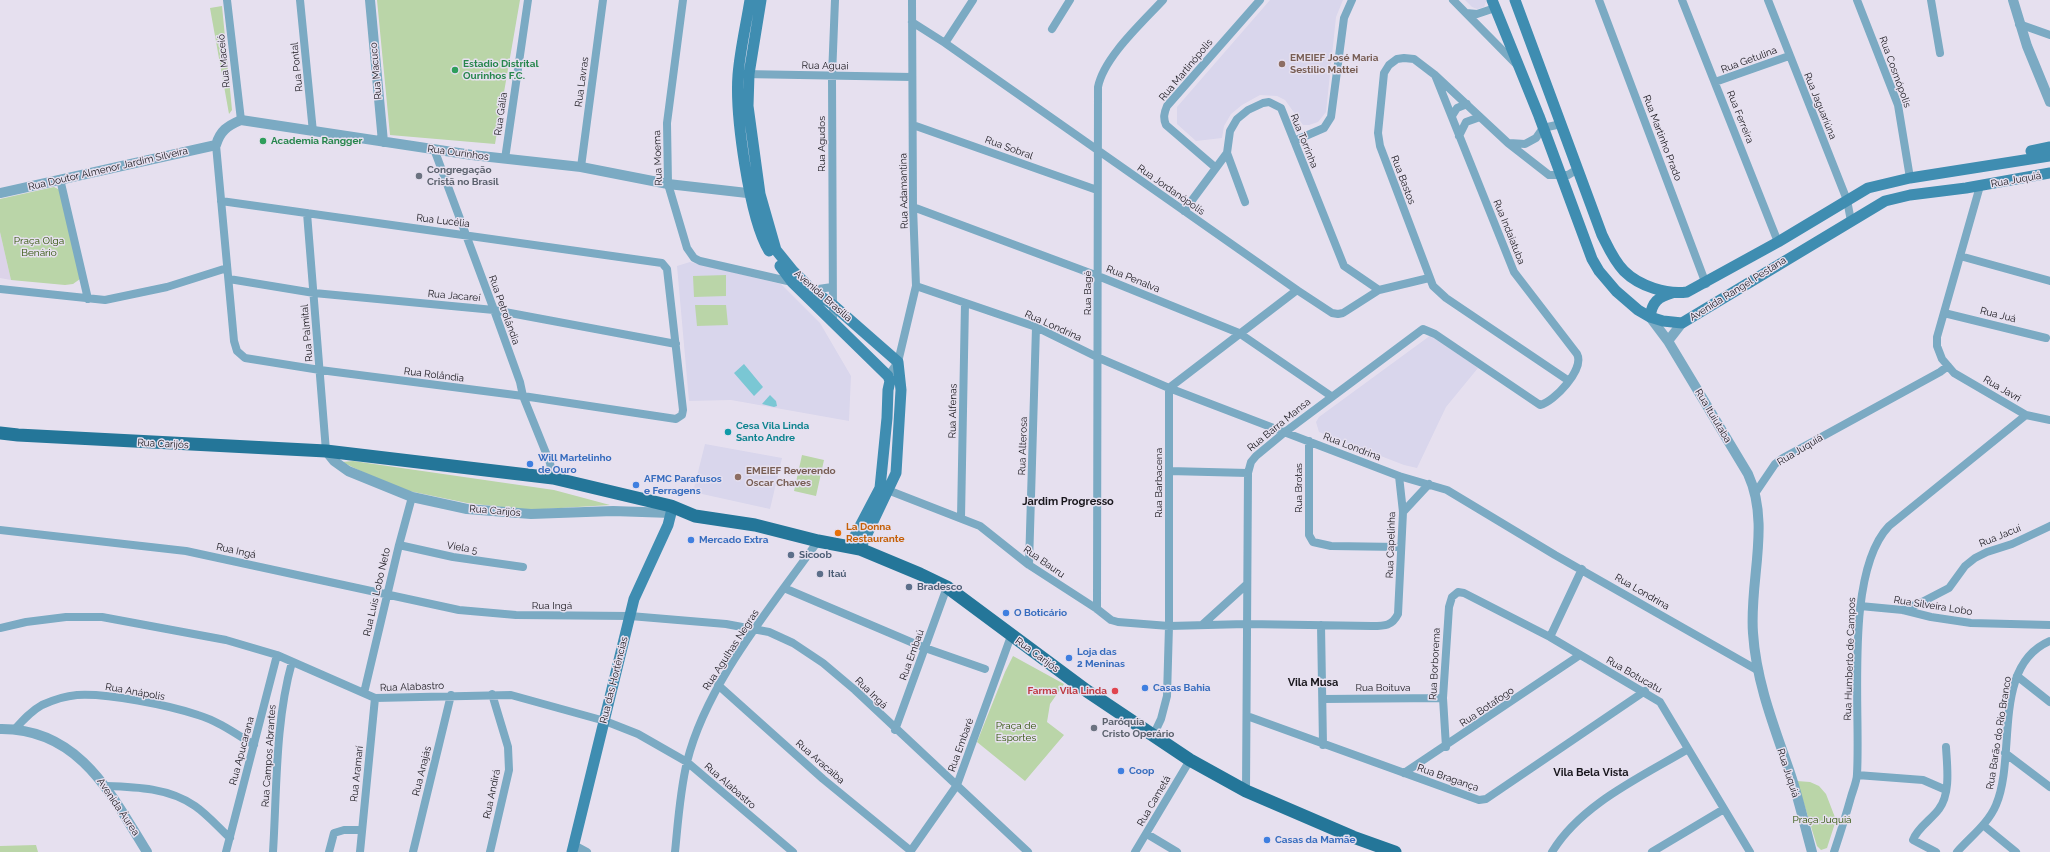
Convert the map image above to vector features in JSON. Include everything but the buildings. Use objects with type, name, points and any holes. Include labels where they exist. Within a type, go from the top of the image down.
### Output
[{"type":"main road","name":"Avenida Brasília","points":[[744,74],[750,0]]},
{"type":"main road","name":"Avenida Brasília","points":[[761,0],[738,97],[755,194],[767,248],[792,282],[888,376]]},
{"type":"main road","name":"Avenida Rangel Pestana","points":[[1515,0],[1602,235],[1615,259],[1625,272],[1637,281],[1652,288],[1673,293],[1687,292],[1706,284],[1868,188],[1910,178],[1997,164]]},
{"type":"main road","name":"Avenida Rangel Pestana","points":[[1493,4],[1543,128],[1592,259],[1599,271],[1628,302],[1650,317],[1672,323],[1682,323],[1885,201],[1980,186]]},
{"type":"main road","points":[[1980,186],[1986,173],[1997,164],[2020,153],[2050,147]]},
{"type":"main road","name":"Rua Juquiá","points":[[1997,164],[2050,156]]},
{"type":"main road","name":"Rua Juquiá","points":[[1980,186],[2050,173]]},
{"type":"main road","name":"Avenida Brasília","points":[[755,194],[776,250],[793,271],[812,290],[833,305],[898,362]]},
{"type":"main road","points":[[1650,317],[1651,308],[1656,300],[1661,296],[1673,293]]},
{"type":"main road","points":[[854,548],[885,489],[896,473],[901,390],[898,362]]},
{"type":"main road","points":[[885,489],[887,418],[890,381],[888,376]]},
{"type":"main road","name":"Rua Carijós","points":[[0,432],[18,435],[203,446],[326,451],[553,478],[671,510],[696,508],[739,516],[755,525],[818,541],[854,548],[920,574],[947,587],[1087,691],[1190,760],[1246,791],[1381,850],[1395,852]]},
{"type":"main road","name":"Rua das Hortências","points":[[573,849],[634,599],[668,525],[671,510]]},
{"type":"street","name":"Rua Maceió","points":[[227,0],[241,120]]},
{"type":"street","name":"Rua Pontal","points":[[300,0],[313,132]]},
{"type":"street","name":"Rua Macuco","points":[[370,0],[383,142]]},
{"type":"street","name":"Rua Gália","points":[[504,159],[528,0]]},
{"type":"street","name":"Rua Lavras","points":[[581,167],[603,0]]},
{"type":"street","name":"Rua Moema","points":[[683,0],[667,123],[668,184],[687,248],[694,258],[700,262],[792,282]]},
{"type":"street","name":"Rua Agudos","points":[[833,322],[832,76],[835,0]]},
{"type":"street","name":"Rua Adamantina","points":[[888,376],[898,362],[916,286],[913,207],[912,0]]},
{"type":"street","points":[[945,43],[972,0]]},
{"type":"street","points":[[1052,29],[1070,0]]},
{"type":"street","name":"Rua Martinópolis","points":[[1216,168],[1166,125],[1164,113],[1167,106],[1260,0]]},
{"type":"street","points":[[1294,140],[1324,128],[1331,117],[1344,18],[1352,0]]},
{"type":"street","points":[[1453,0],[1519,67]]},
{"type":"street","name":"Rua Ferreira","points":[[1682,0],[1778,242]]},
{"type":"street","name":"Rua Jaguariúna","points":[[1768,0],[1847,200],[1851,221]]},
{"type":"street","name":"Rua Cosmópolis","points":[[1857,0],[1898,106],[1910,178]]},
{"type":"street","points":[[1931,0],[1940,53]]},
{"type":"street","points":[[2013,0],[2019,24],[2050,102]]},
{"type":"street","name":"Rua Bagé","points":[[1097,609],[1097,99],[1100,78],[1111,58],[1161,1]]},
{"type":"street","name":"Rua Martinho Prado","points":[[1602,2],[1706,284]]},
{"type":"street","points":[[1466,13],[1477,14],[1493,4]]},
{"type":"street","name":"Rua Jordanópolis","points":[[912,22],[945,43],[1332,313],[1343,313],[1379,290],[1429,278]]},
{"type":"street","points":[[2019,24],[2050,35]]},
{"type":"street","name":"Rua Getulina","points":[[1715,82],[1789,56]]},
{"type":"street","name":"Rua Bastos","points":[[1560,176],[1549,175],[1508,143],[1435,75],[1414,59],[1404,58],[1389,64],[1384,73],[1382,87],[1378,133],[1380,146],[1429,278],[1438,292],[1569,381]]},
{"type":"street","name":"Rua Aguai","points":[[744,74],[912,77]]},
{"type":"street","name":"Rua Indaiatuba","points":[[1435,75],[1514,272],[1580,358],[1579,364],[1569,381]]},
{"type":"street","name":"Rua Torrinha","points":[[1184,211],[1227,153],[1229,136],[1233,125],[1248,110],[1263,103],[1269,102],[1281,108],[1344,266],[1379,290]]},
{"type":"street","points":[[1452,116],[1457,108],[1467,104]]},
{"type":"street","points":[[1459,136],[1466,122],[1480,117]]},
{"type":"street","name":"Rua Ourinhos","points":[[241,120],[313,132],[504,159],[581,167],[668,184],[755,194]]},
{"type":"street","points":[[216,145],[218,136],[223,130],[241,120]]},
{"type":"street","points":[[1508,143],[1525,144],[1536,138],[1543,128],[1561,124]]},
{"type":"street","name":"Rua Sobral","points":[[913,125],[1098,190]]},
{"type":"street","name":"Rua Doutor Almenor Jardim Silveira","points":[[0,193],[216,145]]},
{"type":"street","name":"Rua Rolândia","points":[[216,145],[234,341],[241,355],[245,358],[262,362],[523,396],[676,419],[680,418],[683,410],[667,269],[662,263]]},
{"type":"street","name":"Rua Petrolândia","points":[[434,149],[520,382],[523,396],[550,463],[553,478]]},
{"type":"street","points":[[1227,153],[1245,202]]},
{"type":"street","points":[[1560,176],[1568,175],[1578,169]]},
{"type":"street","points":[[60,179],[88,299]]},
{"type":"street","name":"Rua Juquiá","points":[[1812,852],[1788,768],[1768,711],[1759,671],[1753,633],[1759,531],[1756,492],[1775,464],[1783,458],[1940,372],[1948,366],[1942,359],[1937,346],[1937,337],[1980,186]]},
{"type":"street","name":"Rua Lucélia","points":[[221,201],[307,214],[465,234],[662,263]]},
{"type":"street","name":"Rua Penalva","points":[[913,207],[1098,276],[1239,333],[1331,396]]},
{"type":"street","name":"Rua Palmital","points":[[307,214],[326,451]]},
{"type":"street","points":[[1960,256],[2050,281]]},
{"type":"street","points":[[0,289],[105,300],[126,297],[167,287],[227,268]]},
{"type":"street","name":"Rua Jacareí","points":[[229,279],[314,293],[494,310],[676,344]]},
{"type":"street","name":"Rua Londrina","points":[[916,286],[1036,327],[1098,358],[1169,388],[1400,476],[1447,490],[1468,501],[1555,555],[1759,671]]},
{"type":"street","points":[[812,290],[832,287]]},
{"type":"street","points":[[1169,388],[1297,290]]},
{"type":"street","name":"Rua Alfenas","points":[[961,518],[965,303]]},
{"type":"street","name":"Rua Juá","points":[[1944,313],[2046,338]]},
{"type":"street","name":"Rua Ituiutaba","points":[[1650,317],[1668,341],[1748,474],[1756,492]]},
{"type":"street","points":[[1668,341],[1682,323]]},
{"type":"street","name":"Rua Alterosa","points":[[1029,565],[1036,327]]},
{"type":"street","name":"Rua Barra Mansa","points":[[1246,791],[1246,585],[1248,473],[1251,462],[1285,432],[1331,396],[1423,329],[1435,334],[1540,406],[1565,387],[1569,381]]},
{"type":"street","name":"Rua Javri","points":[[1948,366],[1954,372],[2026,415],[2050,420]]},
{"type":"street","name":"Rua Barbacena","points":[[1153,736],[1161,719],[1166,701],[1169,626],[1169,388]]},
{"type":"street","name":"Rua Humberto de Campos","points":[[1834,852],[1857,776],[1857,680],[1860,606],[1863,586],[1874,547],[1880,535],[1917,502],[2026,415]]},
{"type":"street","name":"Rua Brotas","points":[[1309,441],[1309,535],[1313,542],[1320,545],[1400,547]]},
{"type":"street","name":"Rua Carijós","points":[[326,451],[334,461],[348,471],[412,497],[467,509],[531,514],[671,510]]},
{"type":"street","points":[[1169,471],[1248,473]]},
{"type":"street","name":"Rua Capelinha","points":[[1398,614],[1400,547],[1403,512],[1400,476]]},
{"type":"street","points":[[1403,512],[1429,484]]},
{"type":"street","name":"Rua Bauru","points":[[885,489],[980,526],[1029,565],[1097,609],[1111,620],[1118,622],[1169,626],[1246,624],[1388,626],[1395,620],[1398,614]]},
{"type":"street","name":"Rua Luis Lobo Neto","points":[[364,693],[399,545],[412,497]]},
{"type":"street","name":"Rua Jacuí","points":[[1903,610],[1949,588],[1965,566],[1975,558],[1987,552],[2012,544],[2050,526]]},
{"type":"street","name":"Rua Ingá","points":[[0,530],[186,551],[388,593],[439,606],[481,612],[516,615],[630,616],[756,628],[794,643],[823,663],[855,690],[895,730],[957,785],[1028,852]]},
{"type":"street","name":"Rua Agulhas Negras","points":[[675,852],[687,762],[701,720],[718,685],[756,628],[818,541]]},
{"type":"street","name":"Viela 5","points":[[399,545],[453,557],[523,567]]},
{"type":"street","points":[[1550,636],[1582,569]]},
{"type":"street","points":[[1202,625],[1246,585]]},
{"type":"street","name":"Rua Embaú","points":[[895,730],[947,587]]},
{"type":"street","points":[[784,588],[925,648],[986,669]]},
{"type":"street","name":"Rua Borborema","points":[[1446,747],[1443,698],[1449,607],[1452,597],[1458,592],[1464,593]]},
{"type":"street","name":"Rua Botucatu","points":[[1464,593],[1550,636],[1580,655],[1645,691],[1660,702],[1750,852]]},
{"type":"street","name":"Rua Silveira Lobo","points":[[1860,606],[1903,610],[1930,617],[1971,623],[2050,625]]},
{"type":"street","name":"Rua Alabastro","points":[[0,628],[26,622],[66,617],[102,617],[226,640],[277,655],[375,698],[492,694],[511,695],[604,721],[638,734],[687,762],[793,852]]},
{"type":"street","points":[[1321,626],[1323,744]]},
{"type":"street","name":"Rua Embaré","points":[[911,851],[957,785],[1011,636]]},
{"type":"street","name":"Rua Barão do Rio Branco","points":[[1957,852],[1983,825],[1996,806],[2000,795],[2016,676],[2027,658],[2037,647],[2050,642]]},
{"type":"street","name":"Rua Apucarana","points":[[226,852],[277,655]]},
{"type":"street","name":"Rua Botafogo","points":[[1404,773],[1446,747],[1580,655]]},
{"type":"street","name":"Rua Campos Abrantes","points":[[273,852],[281,718],[286,685],[292,662]]},
{"type":"street","points":[[2016,676],[2050,702]]},
{"type":"street","name":"Rua Aracaiba","points":[[718,685],[823,778],[911,851]]},
{"type":"street","name":"Rua Bragança","points":[[1247,716],[1475,799],[1486,799],[1645,691]]},
{"type":"street","name":"Rua Andirá","points":[[490,852],[509,770],[508,747],[492,694]]},
{"type":"street","name":"Rua Anápolis","points":[[15,729],[42,705],[76,695],[95,695],[147,703],[198,715],[215,722],[254,745]]},
{"type":"street","name":"Rua Anajás","points":[[413,852],[451,695]]},
{"type":"street","name":"Rua Aramarí","points":[[360,852],[375,698]]},
{"type":"street","name":"Rua Boituva","points":[[1323,699],[1443,698]]},
{"type":"street","name":"Avenida Áurea","points":[[0,729],[15,729],[48,738],[69,749],[82,759],[106,786],[147,852]]},
{"type":"street","points":[[1936,852],[1913,840],[1916,834],[1940,808],[1946,790],[1946,747]]},
{"type":"street","points":[[1552,852],[1568,830],[1594,806],[1688,749]]},
{"type":"street","points":[[2006,753],[2050,787]]},
{"type":"street","name":"Rua Cametá","points":[[1136,852],[1190,760]]},
{"type":"street","points":[[1857,776],[1923,780],[1946,790]]},
{"type":"street","points":[[106,786],[147,788],[185,800],[197,807],[230,838]]},
{"type":"street","points":[[1652,852],[1724,809]]},
{"type":"street","points":[[1983,825],[2016,852]]},
{"type":"street","points":[[329,852],[334,833],[344,830],[361,830]]},
{"type":"street","points":[[1147,834],[1176,852]]},
{"type":"street","points":[[573,849],[587,852]]},
{"type":"shaded area","name":"EMEIEF José Maria Sestilio Mattei","points":[[1270,0],[1343,0],[1336,17],[1326,112],[1318,122],[1303,125],[1285,100],[1277,96],[1260,95],[1242,105],[1231,114],[1224,126],[1222,138],[1196,141],[1177,124],[1177,107]]},
{"type":"shaded area","points":[[1465,0],[1486,0],[1486,2],[1484,7],[1477,9],[1472,7]]},
{"type":"shaded area","points":[[0,232],[11,280],[0,278]]},
{"type":"shaded area","points":[[690,262],[781,284],[820,323],[851,376],[849,421],[731,400],[689,401],[677,266]]},
{"type":"shaded area","points":[[1431,335],[1478,368],[1446,407],[1417,468],[1404,465],[1319,432],[1316,422],[1319,417]]},
{"type":"shaded area","name":"EMEIEF Reverendo Oscar Chaves","points":[[705,444],[782,458],[770,509],[693,492]]},
{"type":"green space","points":[[377,0],[520,0],[495,144],[390,135]]},
{"type":"green space","points":[[222,6],[232,110],[229,114],[210,8]]},
{"type":"green space","name":"Praça Olga Benário","points":[[54,187],[60,190],[80,279],[73,284],[65,285],[11,280],[0,232],[0,199]]},
{"type":"green space","points":[[726,275],[726,296],[694,297],[693,276]]},
{"type":"green space","points":[[695,305],[726,305],[728,325],[697,326]]},
{"type":"green space","points":[[802,455],[824,460],[816,496],[794,491]]},
{"type":"green space","points":[[353,461],[554,490],[610,505],[528,510],[467,503],[409,491],[375,478],[342,462]]},
{"type":"green space","name":"Praça de Esportes","points":[[1013,656],[1064,684],[1050,704],[1047,722],[1064,735],[1025,781],[977,742],[1005,672]]},
{"type":"green space","name":"Praça Juquiá","points":[[1797,781],[1810,782],[1819,786],[1826,794],[1836,820],[1827,848],[1821,850],[1817,846]]},
{"type":"green space","points":[[36,845],[38,852],[0,852],[0,846]]},
{"type":"water","points":[[744,364],[763,387],[754,396],[734,373]]},
{"type":"water","points":[[770,395],[776,401],[777,406],[774,407],[762,404]]},
{"type":"place","name":"EMEIEF José Maria Sestilio Mattei","points":[[1282,64]]},
{"type":"place","name":"Estadio Distrital Ourinhos F.C.","points":[[455,70]]},
{"type":"place","name":"Academia Rangger","points":[[263,141]]},
{"type":"place","name":"Congregação Cristã no Brasil","points":[[419,176]]},
{"type":"place","name":"Cesa Vila Linda Santo Andre","points":[[728,432]]},
{"type":"place","name":"Will Martelinho de Ouro","points":[[530,464]]},
{"type":"place","name":"EMEIEF Reverendo Oscar Chaves","points":[[738,477]]},
{"type":"place","name":"AFMC Parafusos e Ferragens","points":[[636,485]]},
{"type":"place","name":"La Donna Restaurante","points":[[838,533]]},
{"type":"place","name":"Mercado Extra","points":[[691,540]]},
{"type":"place","name":"Sicoob","points":[[791,555]]},
{"type":"place","name":"Itaú","points":[[820,574]]},
{"type":"place","name":"Bradesco","points":[[909,587]]},
{"type":"place","name":"O Boticário","points":[[1006,613]]},
{"type":"place","name":"Loja das 2 Meninas","points":[[1069,658]]},
{"type":"place","name":"Casas Bahia","points":[[1145,688]]},
{"type":"place","name":"Farma Vila Linda","points":[[1115,691]]},
{"type":"place","name":"Paróquia Cristo Operário","points":[[1094,728]]},
{"type":"place","name":"Coop","points":[[1121,771]]},
{"type":"place","name":"Casas da Mamãe","points":[[1267,840]]},
{"type":"district","name":"Jardim Progresso","points":[[1068,502]]},
{"type":"district","name":"Vila Musa","points":[[1313,683]]},
{"type":"district","name":"Vila Bela Vista","points":[[1591,773]]}]
